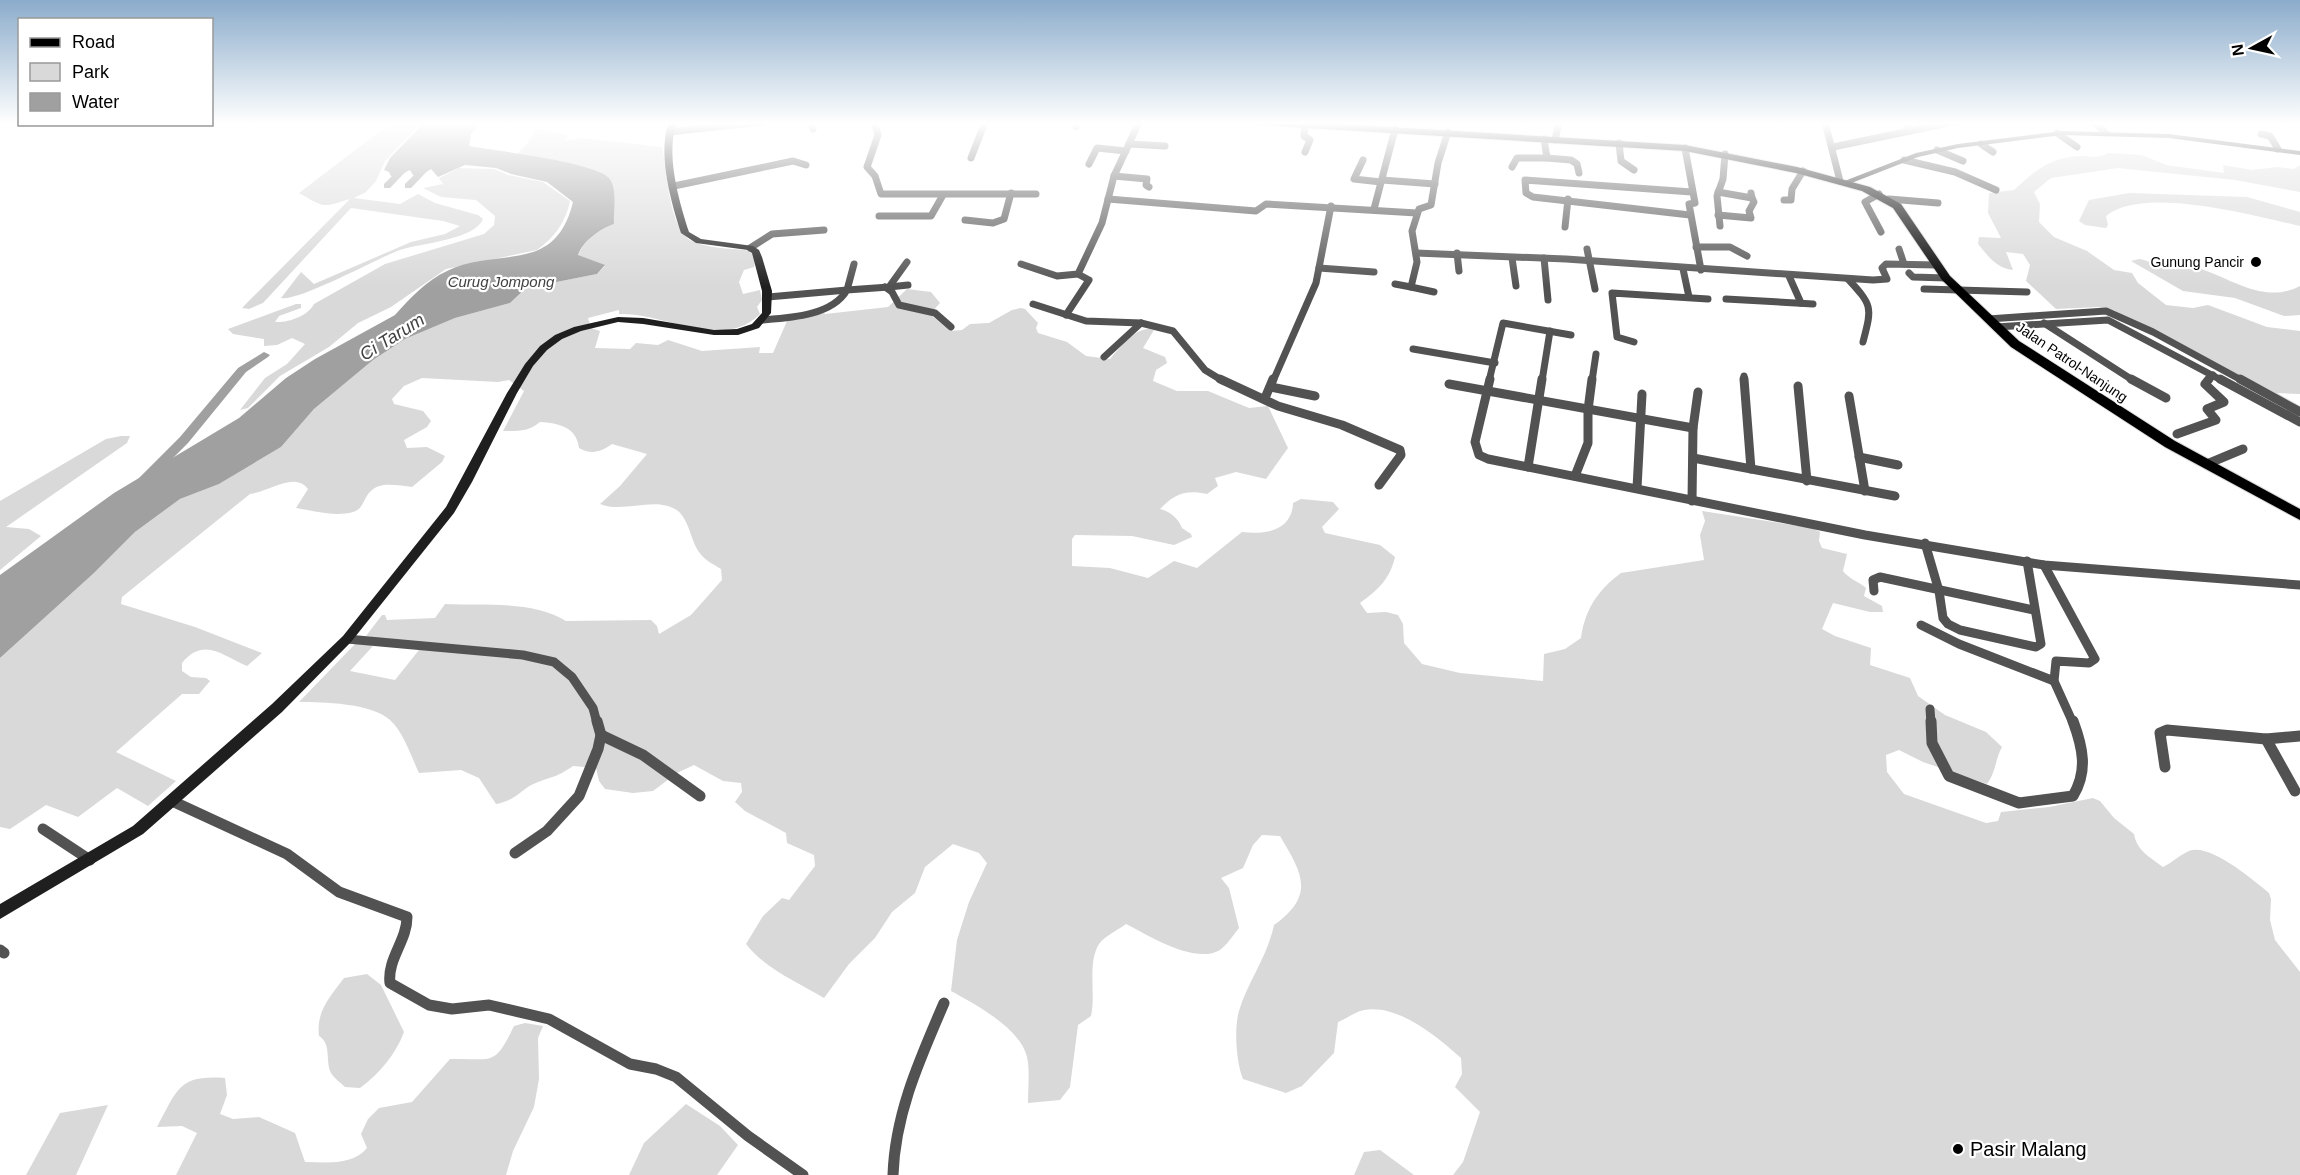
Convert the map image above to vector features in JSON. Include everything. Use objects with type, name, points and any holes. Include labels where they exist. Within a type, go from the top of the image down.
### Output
[{"type":"main road","name":"Jalan Patrol-Nanjung","points":[[1826,177],[1884,197],[1904,214],[1946,278],[1992,323],[2025,351],[2073,384],[2207,464],[2300,515]]},
{"type":"street","points":[[674,177],[683,227],[690,238],[750,248],[758,257],[768,297],[762,320]]},
{"type":"street","points":[[674,186],[717,177]]},
{"type":"street","points":[[875,177],[880,194],[1036,194]]},
{"type":"street","points":[[1078,274],[1102,223],[1114,177]]},
{"type":"street","points":[[1123,177],[1147,179],[1146,185],[1149,187]]},
{"type":"street","points":[[1374,209],[1382,177]]},
{"type":"street","points":[[1411,287],[1417,262],[1412,231],[1420,208],[1431,207],[1437,177]]},
{"type":"street","points":[[1690,177],[1695,204],[1689,204],[1690,215],[1701,270]]},
{"type":"street","points":[[1720,226],[1718,192],[1723,177]]},
{"type":"street","points":[[1784,200],[1791,200],[1792,189],[1799,177]]},
{"type":"street","points":[[1842,177],[1843,181],[1855,177]]},
{"type":"street","points":[[1966,177],[1996,190]]},
{"type":"street","points":[[1346,178],[1435,184]]},
{"type":"street","points":[[1690,215],[1613,207],[1598,202],[1530,196],[1526,193],[1525,180],[1540,179],[1692,192]]},
{"type":"street","points":[[1718,192],[1752,195],[1754,202],[1749,211],[1750,218],[1718,215]]},
{"type":"street","points":[[965,220],[993,223],[1004,219],[1011,193]]},
{"type":"street","points":[[879,216],[931,216],[939,206],[943,195]]},
{"type":"street","points":[[1881,232],[1866,202],[1884,197],[1938,203]]},
{"type":"street","points":[[1108,199],[1256,211],[1262,210],[1263,204],[1331,206],[1417,213]]},
{"type":"street","points":[[1565,227],[1568,199]]},
{"type":"street","points":[[1265,398],[1316,283],[1331,206]]},
{"type":"street","points":[[750,248],[772,234],[824,230]]},
{"type":"street","points":[[1696,247],[1732,247],[1743,251],[1747,256]]},
{"type":"street","points":[[1587,249],[1594,289]]},
{"type":"street","points":[[1899,249],[1904,264]]},
{"type":"street","points":[[1416,253],[1544,258],[1848,279],[1887,279],[1884,266],[1904,264],[1937,266]]},
{"type":"street","points":[[1457,253],[1459,271]]},
{"type":"street","points":[[1512,258],[1516,286]]},
{"type":"street","points":[[1544,258],[1548,300]]},
{"type":"street","points":[[887,287],[907,262]]},
{"type":"street","points":[[0,912],[138,830],[278,708],[347,639],[450,510],[464,489],[488,435],[522,374],[549,344],[580,328],[605,321],[644,320],[703,333],[726,334],[762,320],[795,317],[841,299],[847,290],[854,264]]},
{"type":"street","points":[[1021,264],[1055,275],[1078,274],[1089,280],[1066,315]]},
{"type":"street","points":[[1319,268],[1374,272]]},
{"type":"street","points":[[1683,269],[1689,297]]},
{"type":"street","points":[[1909,273],[1912,277],[1946,278]]},
{"type":"street","points":[[1789,276],[1799,304]]},
{"type":"street","points":[[1848,279],[1864,296],[1871,312],[1863,342]]},
{"type":"street","points":[[768,297],[908,285]]},
{"type":"street","points":[[1395,285],[1434,292]]},
{"type":"street","points":[[887,287],[899,304],[935,313],[951,327]]},
{"type":"street","points":[[1924,289],[2027,292]]},
{"type":"street","points":[[1634,342],[1617,337],[1612,293],[1708,298]]},
{"type":"street","points":[[1726,299],[1814,304]]},
{"type":"street","points":[[1033,304],[1098,323],[1141,323],[1173,331],[1205,370],[1215,377],[1297,413],[1342,425],[1400,450],[1401,455],[1379,485]]},
{"type":"street","points":[[1992,323],[2106,311],[2153,333],[2300,412]]},
{"type":"street","points":[[1992,323],[2108,320],[2300,422]]},
{"type":"street","points":[[1491,321],[1571,335]]},
{"type":"street","points":[[1104,357],[1141,323]]},
{"type":"street","points":[[1503,323],[1489,391],[1475,442],[1476,452],[1488,459],[1865,535],[1925,543],[2044,565],[2300,585]]},
{"type":"street","points":[[2044,323],[2130,380],[2166,398]]},
{"type":"street","points":[[1528,467],[1550,331]]},
{"type":"street","points":[[1413,348],[1495,363]]},
{"type":"street","points":[[1575,476],[1588,443],[1588,410],[1596,354]]},
{"type":"street","points":[[2177,434],[2216,420],[2207,409],[2224,402],[2205,384],[2213,375]]},
{"type":"street","points":[[1744,376],[1751,469]]},
{"type":"street","points":[[1449,384],[1693,428]]},
{"type":"street","points":[[1798,386],[1807,481]]},
{"type":"street","points":[[1271,387],[1315,396]]},
{"type":"street","points":[[1692,501],[1693,428],[1698,392]]},
{"type":"street","points":[[1637,488],[1642,394]]},
{"type":"street","points":[[1849,396],[1865,491]]},
{"type":"street","points":[[2207,464],[2243,449]]},
{"type":"street","points":[[1859,457],[1898,465]]},
{"type":"street","points":[[1693,458],[1895,496]]},
{"type":"street","points":[[1925,543],[1939,591],[1943,618],[1948,624],[1982,636],[2040,646],[2027,561]]},
{"type":"street","points":[[1930,709],[1932,743],[1949,776],[2019,803],[2073,796],[2080,788],[2084,772],[2079,738],[2076,723],[2061,702],[2054,681],[2056,661],[2089,663],[2095,659],[2044,565]]},
{"type":"street","points":[[1874,591],[1873,580],[1880,577],[2034,610]]},
{"type":"street","points":[[1922,625],[2054,681]]},
{"type":"street","points":[[1982,636],[1991,656]]},
{"type":"street","points":[[347,639],[523,655],[554,662],[572,677],[588,700],[601,735],[579,796],[547,831],[515,854]]},
{"type":"street","points":[[2165,767],[2160,733],[2167,730],[2266,739],[2300,736]]},
{"type":"street","points":[[601,735],[643,755],[700,796]]},
{"type":"street","points":[[2266,739],[2295,791]]},
{"type":"street","points":[[172,801],[287,854],[339,892],[407,916],[406,935],[390,965],[388,975],[390,983],[429,1005],[452,1009],[489,1005],[549,1019],[630,1064],[656,1069],[676,1077],[748,1136],[803,1175]]},
{"type":"street","points":[[43,829],[90,860]]},
{"type":"street","points":[[893,1175],[892,1150],[914,1074],[944,1003]]},
{"type":"green space","points":[[320,177],[378,177],[366,192],[354,198],[400,204],[418,194],[435,203],[478,215],[483,219],[469,232],[446,240],[400,250],[320,287],[281,298],[301,272],[314,284],[411,242],[445,234],[460,226],[443,221],[351,208],[263,303],[249,309],[242,308],[350,199],[324,205],[299,193]]},
{"type":"green space","points":[[517,177],[543,182],[570,201],[562,223],[554,235],[537,250],[446,269],[391,307],[358,323],[329,347],[280,376],[248,408],[240,410],[265,378],[287,364],[305,344],[292,338],[277,345],[264,346],[264,339],[233,334],[228,329],[301,304],[301,308],[279,316],[275,322],[297,318],[314,304],[385,264],[484,234],[494,225],[495,216],[476,200],[441,197],[423,188],[443,184],[439,178]]},
{"type":"green space","points":[[597,177],[667,177],[674,213],[684,235],[706,246],[751,251],[756,258],[754,267],[744,270],[739,282],[743,294],[760,290],[762,300],[757,307],[760,314],[745,325],[728,330],[692,328],[655,318],[619,314],[619,310],[588,318],[591,328],[600,331],[595,348],[630,349],[636,343],[658,345],[668,340],[702,351],[760,347],[759,353],[773,353],[787,321],[822,311],[825,314],[888,307],[907,289],[931,292],[940,303],[930,314],[950,331],[962,330],[970,324],[989,323],[1012,310],[1021,308],[1025,309],[1038,323],[1036,328],[1038,333],[1067,342],[1086,356],[1110,359],[1124,343],[1141,330],[1154,330],[1143,348],[1165,357],[1167,363],[1156,370],[1153,381],[1177,391],[1208,391],[1249,408],[1268,406],[1288,448],[1266,479],[1236,472],[1215,478],[1218,486],[1207,494],[1193,492],[1175,496],[1160,509],[1174,516],[1192,537],[1174,545],[1132,536],[1075,535],[1072,539],[1072,566],[1110,568],[1148,578],[1174,561],[1197,568],[1242,532],[1260,533],[1276,529],[1288,520],[1293,503],[1301,499],[1333,502],[1339,509],[1322,527],[1325,533],[1380,545],[1395,557],[1390,572],[1382,583],[1360,603],[1367,613],[1386,612],[1398,615],[1403,624],[1404,643],[1422,664],[1460,673],[1543,681],[1544,654],[1565,649],[1581,638],[1589,609],[1599,593],[1621,573],[1704,560],[1700,535],[1705,521],[1702,511],[1812,528],[1820,532],[1819,541],[1822,548],[1847,554],[1843,571],[1866,588],[1864,596],[1882,606],[1883,612],[1870,612],[1833,603],[1822,629],[1835,636],[1871,648],[1870,665],[1910,678],[1918,696],[1945,715],[1986,732],[2002,747],[1987,784],[1923,762],[1899,750],[1886,755],[1887,772],[1904,794],[1986,823],[1998,821],[2001,812],[2049,807],[2093,798],[2100,801],[2114,818],[2134,834],[2141,849],[2163,867],[2187,852],[2196,850],[2206,852],[2230,863],[2269,893],[2270,920],[2275,940],[2300,972],[2300,1175],[1453,1175],[1463,1162],[1480,1112],[1455,1087],[1462,1074],[1461,1058],[1429,1032],[1404,1017],[1377,1009],[1357,1012],[1338,1022],[1334,1053],[1302,1086],[1286,1093],[1243,1079],[1236,1045],[1239,1011],[1267,948],[1274,925],[1296,904],[1300,893],[1299,873],[1280,836],[1262,835],[1253,845],[1243,868],[1221,878],[1229,888],[1239,928],[1220,950],[1210,954],[1185,951],[1126,924],[1099,944],[1093,960],[1091,1016],[1078,1025],[1070,1087],[1060,1100],[1028,1103],[1028,1062],[1023,1046],[1016,1036],[995,1018],[951,991],[957,940],[969,902],[987,863],[979,853],[953,844],[925,867],[915,893],[892,912],[875,938],[849,964],[824,998],[772,968],[753,953],[746,944],[763,916],[782,898],[789,900],[815,866],[814,855],[787,843],[786,833],[745,811],[735,802],[742,792],[741,783],[723,781],[694,765],[677,773],[653,791],[633,793],[605,789],[599,781],[596,768],[573,766],[532,785],[509,800],[496,804],[479,778],[461,770],[419,773],[399,731],[382,714],[346,705],[299,702],[357,642],[373,646],[350,671],[395,680],[423,645],[366,636],[382,615],[385,615],[387,620],[435,618],[445,604],[507,605],[539,610],[566,621],[651,620],[657,626],[659,634],[691,615],[722,580],[721,569],[701,555],[685,520],[678,511],[650,504],[609,507],[600,504],[620,486],[647,454],[612,444],[596,452],[583,450],[579,448],[575,435],[560,425],[540,422],[527,429],[503,431],[524,391],[509,380],[498,382],[422,378],[404,386],[392,399],[394,404],[423,411],[431,421],[427,427],[404,440],[407,448],[427,447],[445,456],[442,462],[412,487],[380,486],[371,491],[357,511],[339,514],[296,508],[308,489],[296,482],[281,484],[250,494],[122,597],[121,604],[195,627],[262,653],[247,666],[206,649],[190,655],[182,663],[182,671],[191,677],[206,678],[210,681],[199,694],[182,694],[116,752],[176,781],[148,806],[117,788],[78,817],[46,805],[10,829],[0,827],[0,658],[94,573],[135,532],[180,499],[219,484],[281,447],[314,409],[373,360],[405,339],[455,318],[510,303],[526,288],[597,274],[605,266],[578,256],[592,237],[614,224],[614,192]]},
{"type":"green space","points":[[2029,177],[2059,177],[2051,178],[2034,192],[2040,204],[2039,222],[2054,237],[2087,251],[2114,270],[2132,273],[2138,283],[2166,305],[2193,308],[2208,305],[2267,327],[2300,331],[2300,394],[2277,393],[2300,406],[2300,410],[2113,310],[2098,307],[2056,309],[2026,281],[2030,265],[2023,254],[2006,252],[2013,270],[1993,261],[1978,244],[1979,237],[2001,238],[1988,213],[1989,193],[2014,190]]},
{"type":"green space","points":[[2204,177],[2300,177],[2300,192]]},
{"type":"green space","points":[[2129,193],[2247,197],[2300,212],[2300,226],[2228,210],[2172,203],[2146,203],[2123,207],[2106,216],[2108,225],[2106,228],[2085,225],[2079,221],[2089,200]]},
{"type":"green space","points":[[2139,259],[2165,268],[2198,268],[2261,291],[2274,293],[2300,286],[2300,315],[2284,316],[2235,298],[2183,291],[2131,261]]},
{"type":"green space","points":[[130,436],[127,443],[6,527],[29,529],[41,536],[0,570],[0,501],[106,439]]},
{"type":"green space","points":[[367,974],[381,985],[404,1032],[392,1056],[374,1076],[360,1088],[345,1087],[329,1068],[326,1043],[319,1036],[320,1019],[325,1005],[344,978]]},
{"type":"green space","points":[[525,1023],[543,1026],[538,1038],[539,1079],[534,1107],[513,1151],[506,1175],[176,1175],[197,1133],[182,1126],[157,1127],[181,1087],[198,1079],[225,1078],[227,1095],[220,1114],[233,1119],[259,1117],[295,1133],[305,1162],[347,1160],[361,1154],[367,1148],[361,1134],[368,1119],[379,1108],[412,1102],[450,1059],[483,1059],[496,1055],[514,1026]]},
{"type":"green space","points":[[686,1104],[720,1126],[738,1145],[717,1175],[629,1175],[644,1143]]},
{"type":"green space","points":[[108,1105],[76,1175],[26,1175],[60,1113]]},
{"type":"green space","points":[[1380,1150],[1414,1175],[1354,1175],[1364,1152]]},
{"type":"water","points":[[524,177],[607,177],[612,183],[614,224],[593,236],[578,255],[605,265],[597,274],[526,288],[510,303],[455,318],[405,339],[373,360],[314,409],[281,447],[219,484],[180,499],[135,532],[94,573],[0,658],[0,575],[114,493],[239,418],[286,378],[315,359],[395,315],[432,279],[466,264],[539,250],[553,240],[565,225],[573,202],[547,182]]},
{"type":"waterway","points":[[387,186],[396,177]]},
{"type":"waterway","points":[[408,186],[417,177]]},
{"type":"waterway","points":[[143,481],[184,440],[242,370],[264,355]]},
{"type":"place","name":"Gunung Pancir","points":[[2256,262]]},
{"type":"place","name":"Pasir Malang","points":[[1958,1149]]},
{"type":"water label","name":"Curug Jompong","points":[[501,281]]},
{"type":"water label","name":"Ci Tarum","points":[[392,337]]}]
